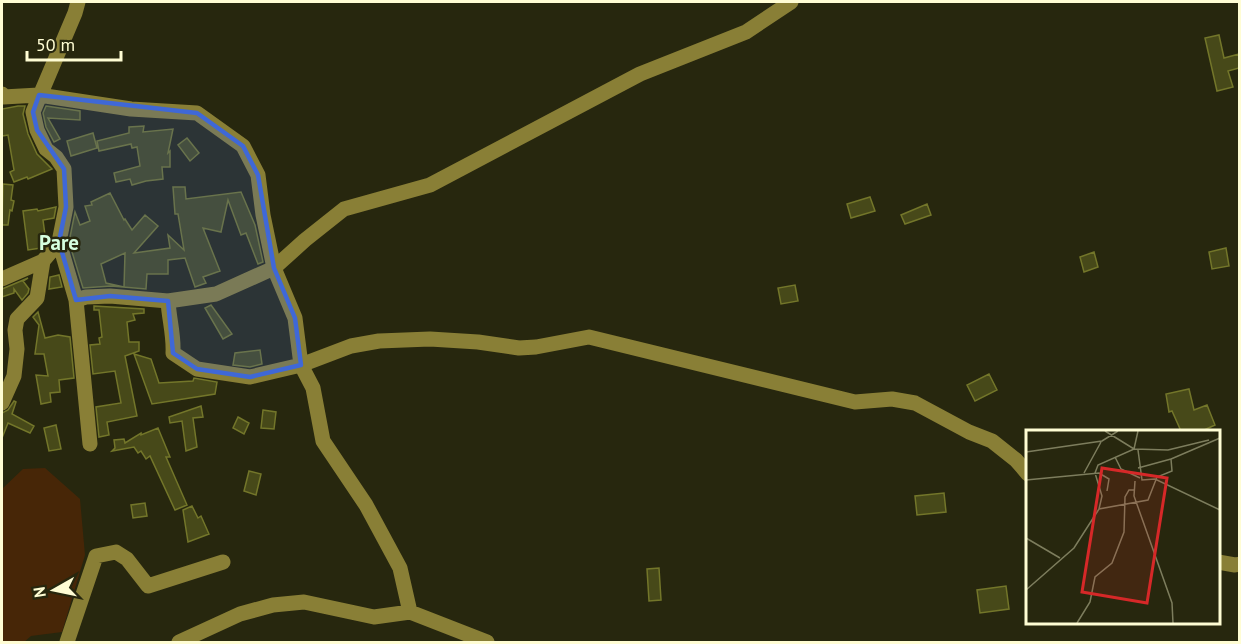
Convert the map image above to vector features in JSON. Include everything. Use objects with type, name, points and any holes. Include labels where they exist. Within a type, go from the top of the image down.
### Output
[{"type":"street","points":[[78,2],[33,112],[37,130],[46,149],[56,157],[64,169],[66,207],[59,242],[76,300],[90,444]]},
{"type":"street","points":[[76,300],[86,297],[110,296],[168,301],[216,294],[274,268],[344,209],[430,185],[640,74],[746,32],[791,2]]},
{"type":"street","points":[[2,96],[39,95],[131,109],[197,113],[243,146],[258,175],[263,215],[274,268],[295,318],[301,365],[313,388],[323,441],[366,506],[400,568],[410,612]]},
{"type":"street","points":[[2,279],[42,261],[59,242]]},
{"type":"street","points":[[2,403],[14,376],[17,319],[37,298],[42,261]]},
{"type":"street","points":[[168,301],[174,338],[173,353],[197,369],[250,377],[301,365],[351,346],[379,340],[439,339],[519,348],[589,337],[855,402],[892,399],[915,403],[969,432],[992,441],[1016,460],[1026,472]]},
{"type":"street","points":[[67,642],[96,556],[116,552],[128,559],[148,586],[223,562]]},
{"type":"street","points":[[1220,562],[1239,564]]},
{"type":"street","points":[[179,642],[240,614],[304,602],[374,617],[410,612],[487,642]]},
{"type":"highlighted area","points":[[39,95],[197,113],[243,146],[258,175],[274,268],[295,318],[301,365],[250,377],[197,369],[173,353],[168,301],[110,296],[76,300],[59,242],[66,207],[64,169],[37,130],[33,112]]},
{"type":"shaded area","points":[[45,468],[80,499],[85,555],[62,632],[31,636],[24,642],[2,642],[2,489],[23,469]]},
{"type":"building","points":[[1219,35],[1224,58],[1239,54],[1239,68],[1228,71],[1233,87],[1217,91],[1205,38]]},
{"type":"building","points":[[25,106],[23,114],[28,134],[37,154],[52,169],[14,182],[10,172],[14,170],[8,135],[2,136],[2,109]]},
{"type":"building","points":[[46,106],[80,111],[80,120],[48,118],[60,139],[54,142],[46,127],[43,113]]},
{"type":"building","points":[[144,126],[143,132],[173,129],[168,153],[170,151],[170,167],[162,167],[163,179],[132,185],[130,179],[116,182],[114,173],[140,166],[137,147],[132,148],[131,144],[99,151],[97,141],[129,133],[129,127]]},
{"type":"building","points":[[93,133],[97,148],[71,156],[67,141]]},
{"type":"building","points":[[187,138],[199,153],[190,161],[178,145]]},
{"type":"building","points":[[3,184],[13,185],[11,200],[14,201],[8,225],[2,225]]},
{"type":"building","points":[[173,187],[185,187],[186,199],[241,192],[255,225],[263,262],[258,264],[246,233],[241,235],[228,200],[221,232],[203,228],[220,271],[203,277],[206,283],[195,287],[185,258],[168,260],[168,274],[147,274],[146,289],[111,286],[83,288],[69,242],[75,212],[80,225],[90,221],[85,206],[92,205],[91,202],[110,193],[132,230],[145,215],[158,226],[134,253],[170,248],[168,235],[184,250],[178,214],[175,214]],"holes":[[[125,253],[124,287],[106,283],[101,264]]]},
{"type":"building","points":[[870,197],[875,211],[851,218],[847,204]]},
{"type":"building","points":[[927,204],[931,215],[905,224],[901,215]]},
{"type":"building","points":[[56,207],[54,218],[43,220],[46,242],[41,248],[28,250],[23,211],[37,209],[38,211]]},
{"type":"building","points":[[1226,248],[1229,266],[1212,269],[1209,252]]},
{"type":"building","points":[[1094,252],[1098,267],[1084,272],[1080,257]]},
{"type":"building","points":[[59,275],[62,287],[49,289],[50,277]]},
{"type":"building","points":[[28,278],[23,281],[29,289],[22,300],[14,289],[14,293],[2,297],[2,289]]},
{"type":"building","points":[[795,285],[798,301],[781,304],[778,288]]},
{"type":"building","points":[[211,305],[232,334],[223,339],[205,308]]},
{"type":"building","points":[[94,306],[144,309],[144,313],[133,314],[135,320],[127,322],[129,342],[139,342],[139,351],[125,356],[137,416],[107,422],[109,435],[99,437],[96,407],[121,403],[115,371],[93,374],[90,345],[100,344],[99,338],[102,337],[99,310],[94,310]]},
{"type":"building","points":[[38,312],[45,338],[58,335],[70,337],[74,378],[59,380],[60,392],[50,393],[51,402],[41,404],[36,375],[48,376],[44,354],[35,354],[39,325],[33,317]]},
{"type":"building","points":[[260,350],[262,364],[250,367],[233,365],[235,353]]},
{"type":"building","points":[[134,354],[151,359],[159,383],[193,381],[194,378],[217,382],[215,394],[152,404]]},
{"type":"building","points":[[989,374],[997,390],[975,401],[967,385]]},
{"type":"building","points":[[1189,389],[1194,410],[1207,405],[1215,425],[1204,430],[1181,430],[1172,411],[1169,412],[1166,394]]},
{"type":"building","points":[[14,401],[16,402],[12,414],[34,426],[30,433],[8,423],[2,438],[2,413],[8,410]]},
{"type":"building","points":[[201,406],[203,417],[193,418],[197,447],[186,451],[182,421],[170,423],[169,417]]},
{"type":"building","points":[[263,410],[276,412],[274,429],[261,428]]},
{"type":"building","points":[[238,417],[249,423],[244,434],[233,428]]},
{"type":"building","points":[[56,425],[61,449],[49,451],[44,428]]},
{"type":"building","points":[[158,428],[170,457],[166,457],[187,505],[175,510],[150,456],[146,459],[141,451],[138,453],[134,447],[112,451],[115,448],[114,440],[124,439],[125,443],[141,433],[141,435]]},
{"type":"building","points":[[249,471],[261,474],[256,495],[244,491]]},
{"type":"building","points":[[944,493],[946,512],[917,515],[915,496]]},
{"type":"building","points":[[145,503],[147,516],[133,518],[131,505]]},
{"type":"building","points":[[192,506],[198,518],[201,516],[209,534],[188,542],[183,510]]},
{"type":"building","points":[[659,568],[661,600],[649,601],[647,569]]},
{"type":"building","points":[[1006,586],[1009,609],[980,613],[977,590]]},
{"type":"district","name":"Pare","points":[[59,242]]}]
